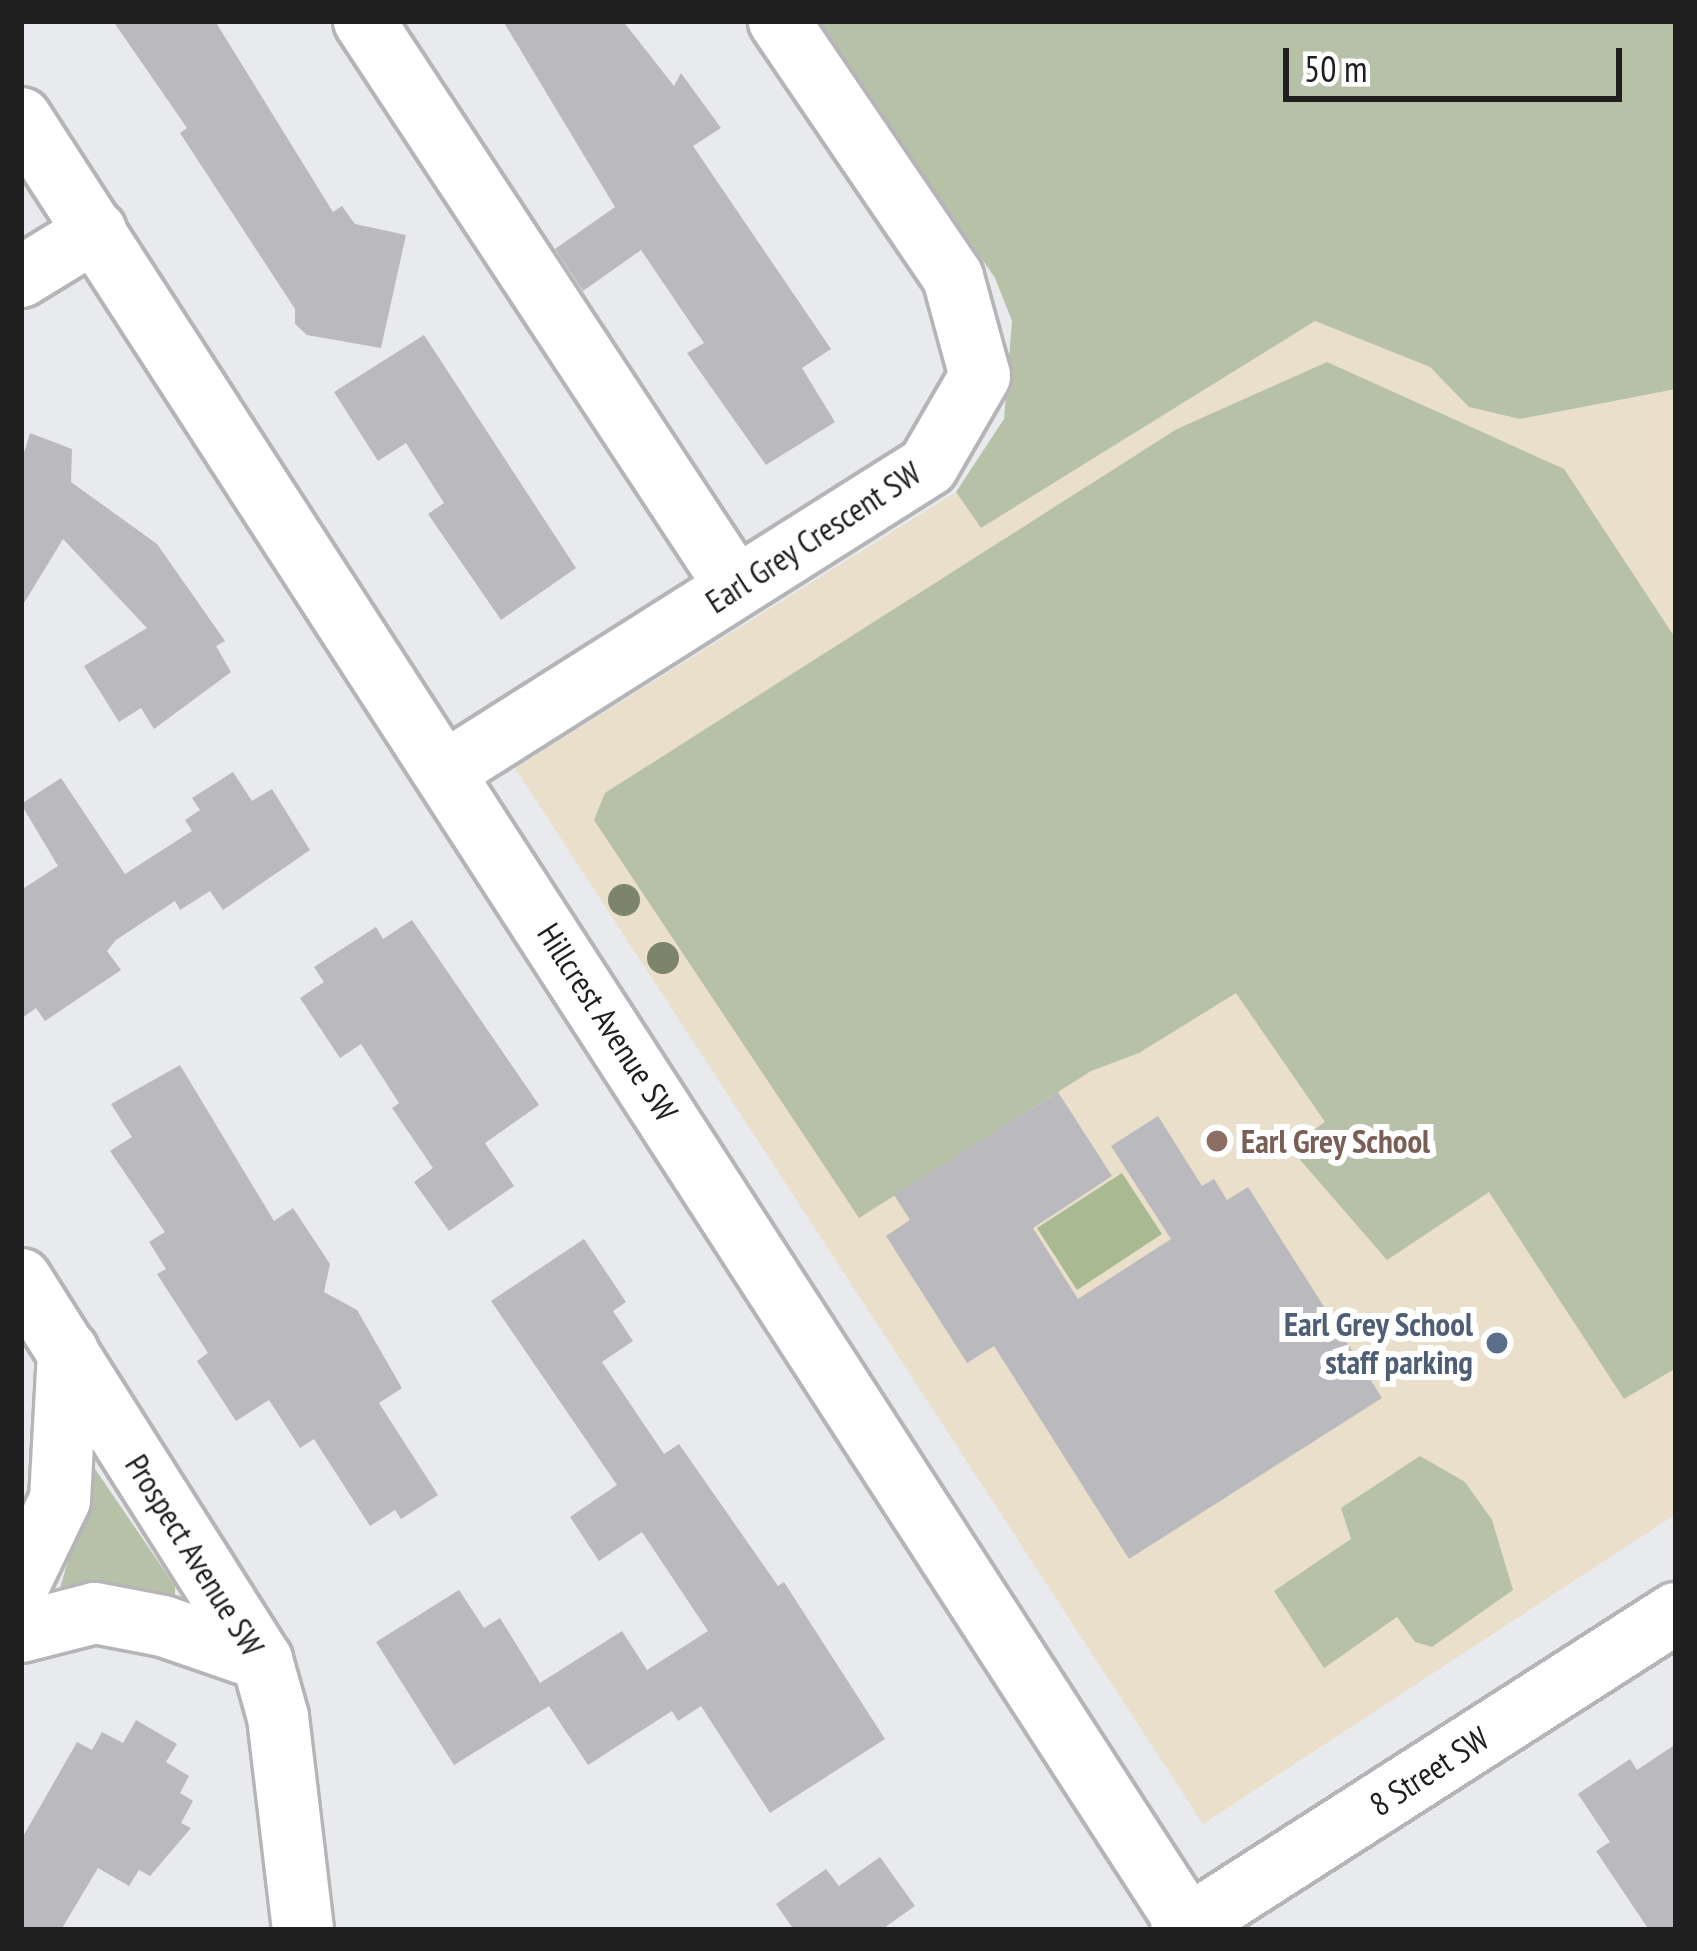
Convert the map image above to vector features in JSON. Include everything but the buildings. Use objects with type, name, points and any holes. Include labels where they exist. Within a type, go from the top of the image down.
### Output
[{"type":"street","points":[[364,21],[736,586]]},
{"type":"street","name":"Earl Grey Crescent SW","points":[[446,771],[928,466],[980,376],[953,277],[779,21]]},
{"type":"street","name":"Hillcrest Avenue SW","points":[[21,118],[446,771],[1187,1928]]},
{"type":"street","points":[[21,277],[95,231]]},
{"type":"street","name":"Prospect Avenue SW","points":[[21,1279],[262,1660],[278,1717],[303,1930]]},
{"type":"street","points":[[21,1581],[60,1500],[68,1351]]},
{"type":"street","points":[[21,1632],[95,1613],[163,1626],[262,1660]]},
{"type":"street","name":"8 Street SW","points":[[1187,1928],[1676,1613]]},
{"type":"shaded area","name":"Earl Grey School","points":[[1315,321],[1430,367],[1469,407],[1520,419],[1676,389],[1676,1514],[1203,1824],[515,768],[956,492],[981,528]]},
{"type":"green space","points":[[818,21],[1676,21],[1676,389],[1520,419],[1469,407],[1430,367],[1315,321],[981,528],[956,492],[1004,419],[1012,321],[995,278]]},
{"type":"green space","points":[[1327,362],[1564,469],[1676,639],[1676,1368],[1624,1399],[1489,1192],[1387,1260],[1289,1147],[1325,1122],[1236,993],[1139,1053],[1091,1071],[859,1218],[594,820],[605,793],[1177,429]]},
{"type":"green space","points":[[1122,1173],[1162,1234],[1077,1290],[1037,1228]]},
{"type":"green space","points":[[1420,1456],[1465,1482],[1492,1520],[1513,1590],[1432,1647],[1415,1642],[1397,1617],[1324,1668],[1274,1591],[1351,1539],[1341,1508]]},
{"type":"green space","points":[[95,1469],[175,1586],[175,1596],[60,1588]]},
{"type":"place","name":"Earl Grey School","points":[[1217,1141]]},
{"type":"place","name":"Earl Grey School staff parking","points":[[1497,1343]]}]
